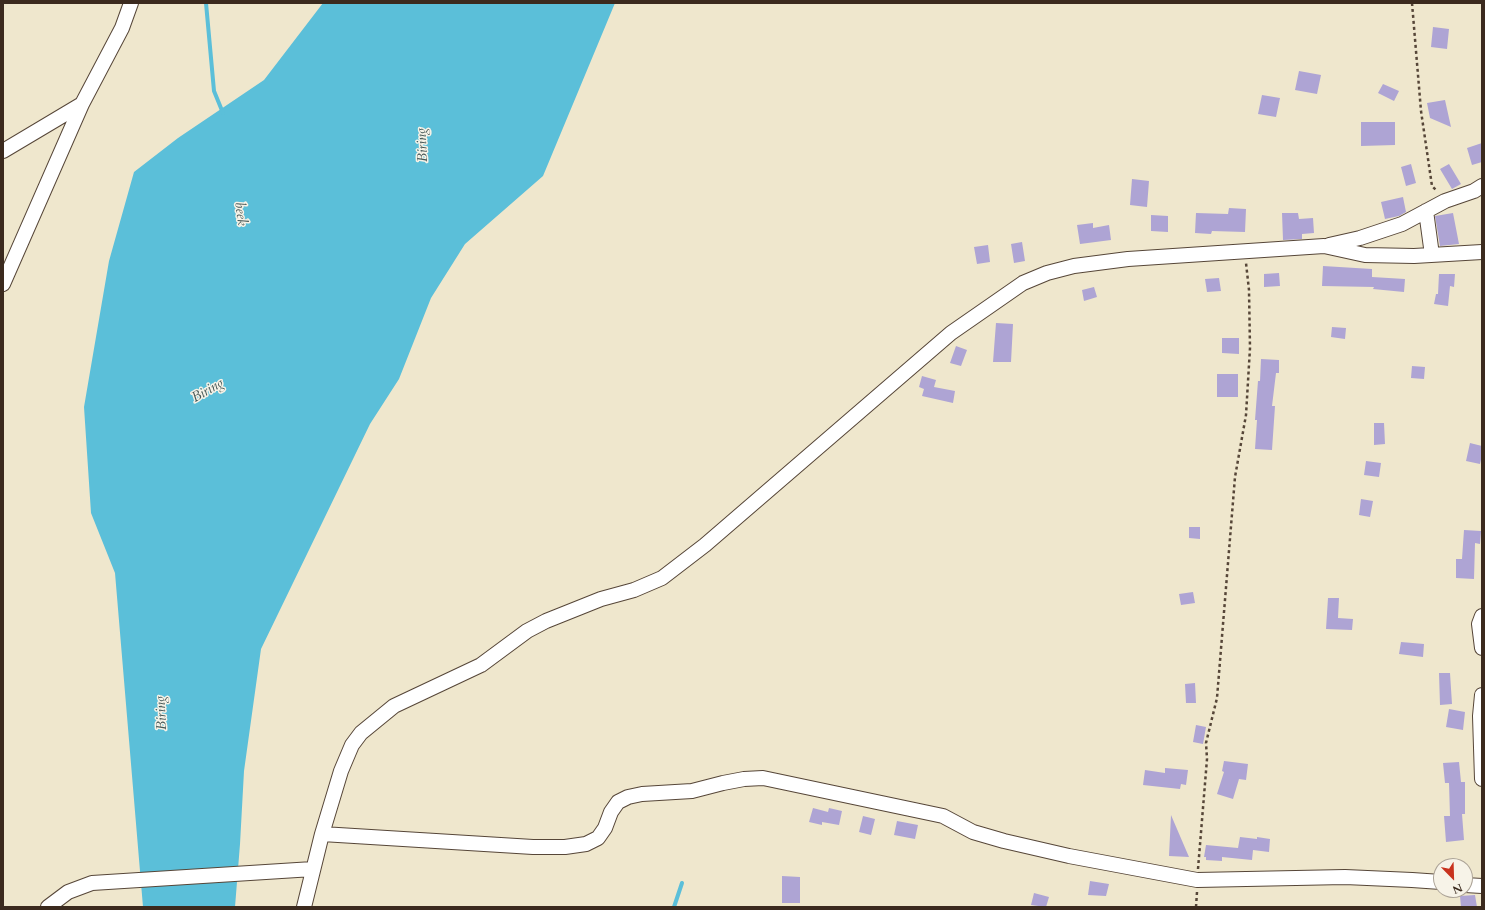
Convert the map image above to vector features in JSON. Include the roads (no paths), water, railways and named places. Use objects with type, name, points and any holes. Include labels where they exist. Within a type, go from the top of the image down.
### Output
[{"type":"street","points":[[3,284],[82,104],[122,28],[131,3]]},
{"type":"street","points":[[3,151],[82,104]]},
{"type":"street","points":[[304,907],[322,834],[341,771],[352,745],[360,733],[394,706],[481,665],[527,631],[601,599],[634,590],[662,578],[705,545],[951,333],[1023,283],[1047,272],[1074,266],[1128,258],[1324,246],[1360,238],[1402,224],[1445,201],[1474,191],[1482,186]]},
{"type":"street","points":[[1426,211],[1432,255]]},
{"type":"street","points":[[1324,246],[1365,255],[1432,255],[1482,252]]},
{"type":"street","points":[[1482,616],[1479,624],[1482,648]]},
{"type":"street","points":[[1482,695],[1480,716],[1482,779]]},
{"type":"street","points":[[322,834],[533,847],[565,847],[586,844],[598,838],[605,828],[611,812],[618,802],[628,797],[642,794],[692,791],[744,779],[763,778],[943,816],[973,832],[1004,841],[1069,856],[1197,880],[1345,877],[1433,881]]},
{"type":"street","points":[[48,907],[68,892],[92,883],[314,869]]},
{"type":"water","name":"Biring","points":[[323,3],[615,3],[543,176],[465,244],[431,298],[399,379],[370,424],[261,649],[244,771],[235,907],[143,907],[115,573],[91,513],[84,407],[109,261],[134,172],[178,138],[264,80]]},
{"type":"waterway","name":"beek","points":[[206,3],[214,91],[223,113]]},
{"type":"waterway","points":[[674,907],[682,883]]}]
